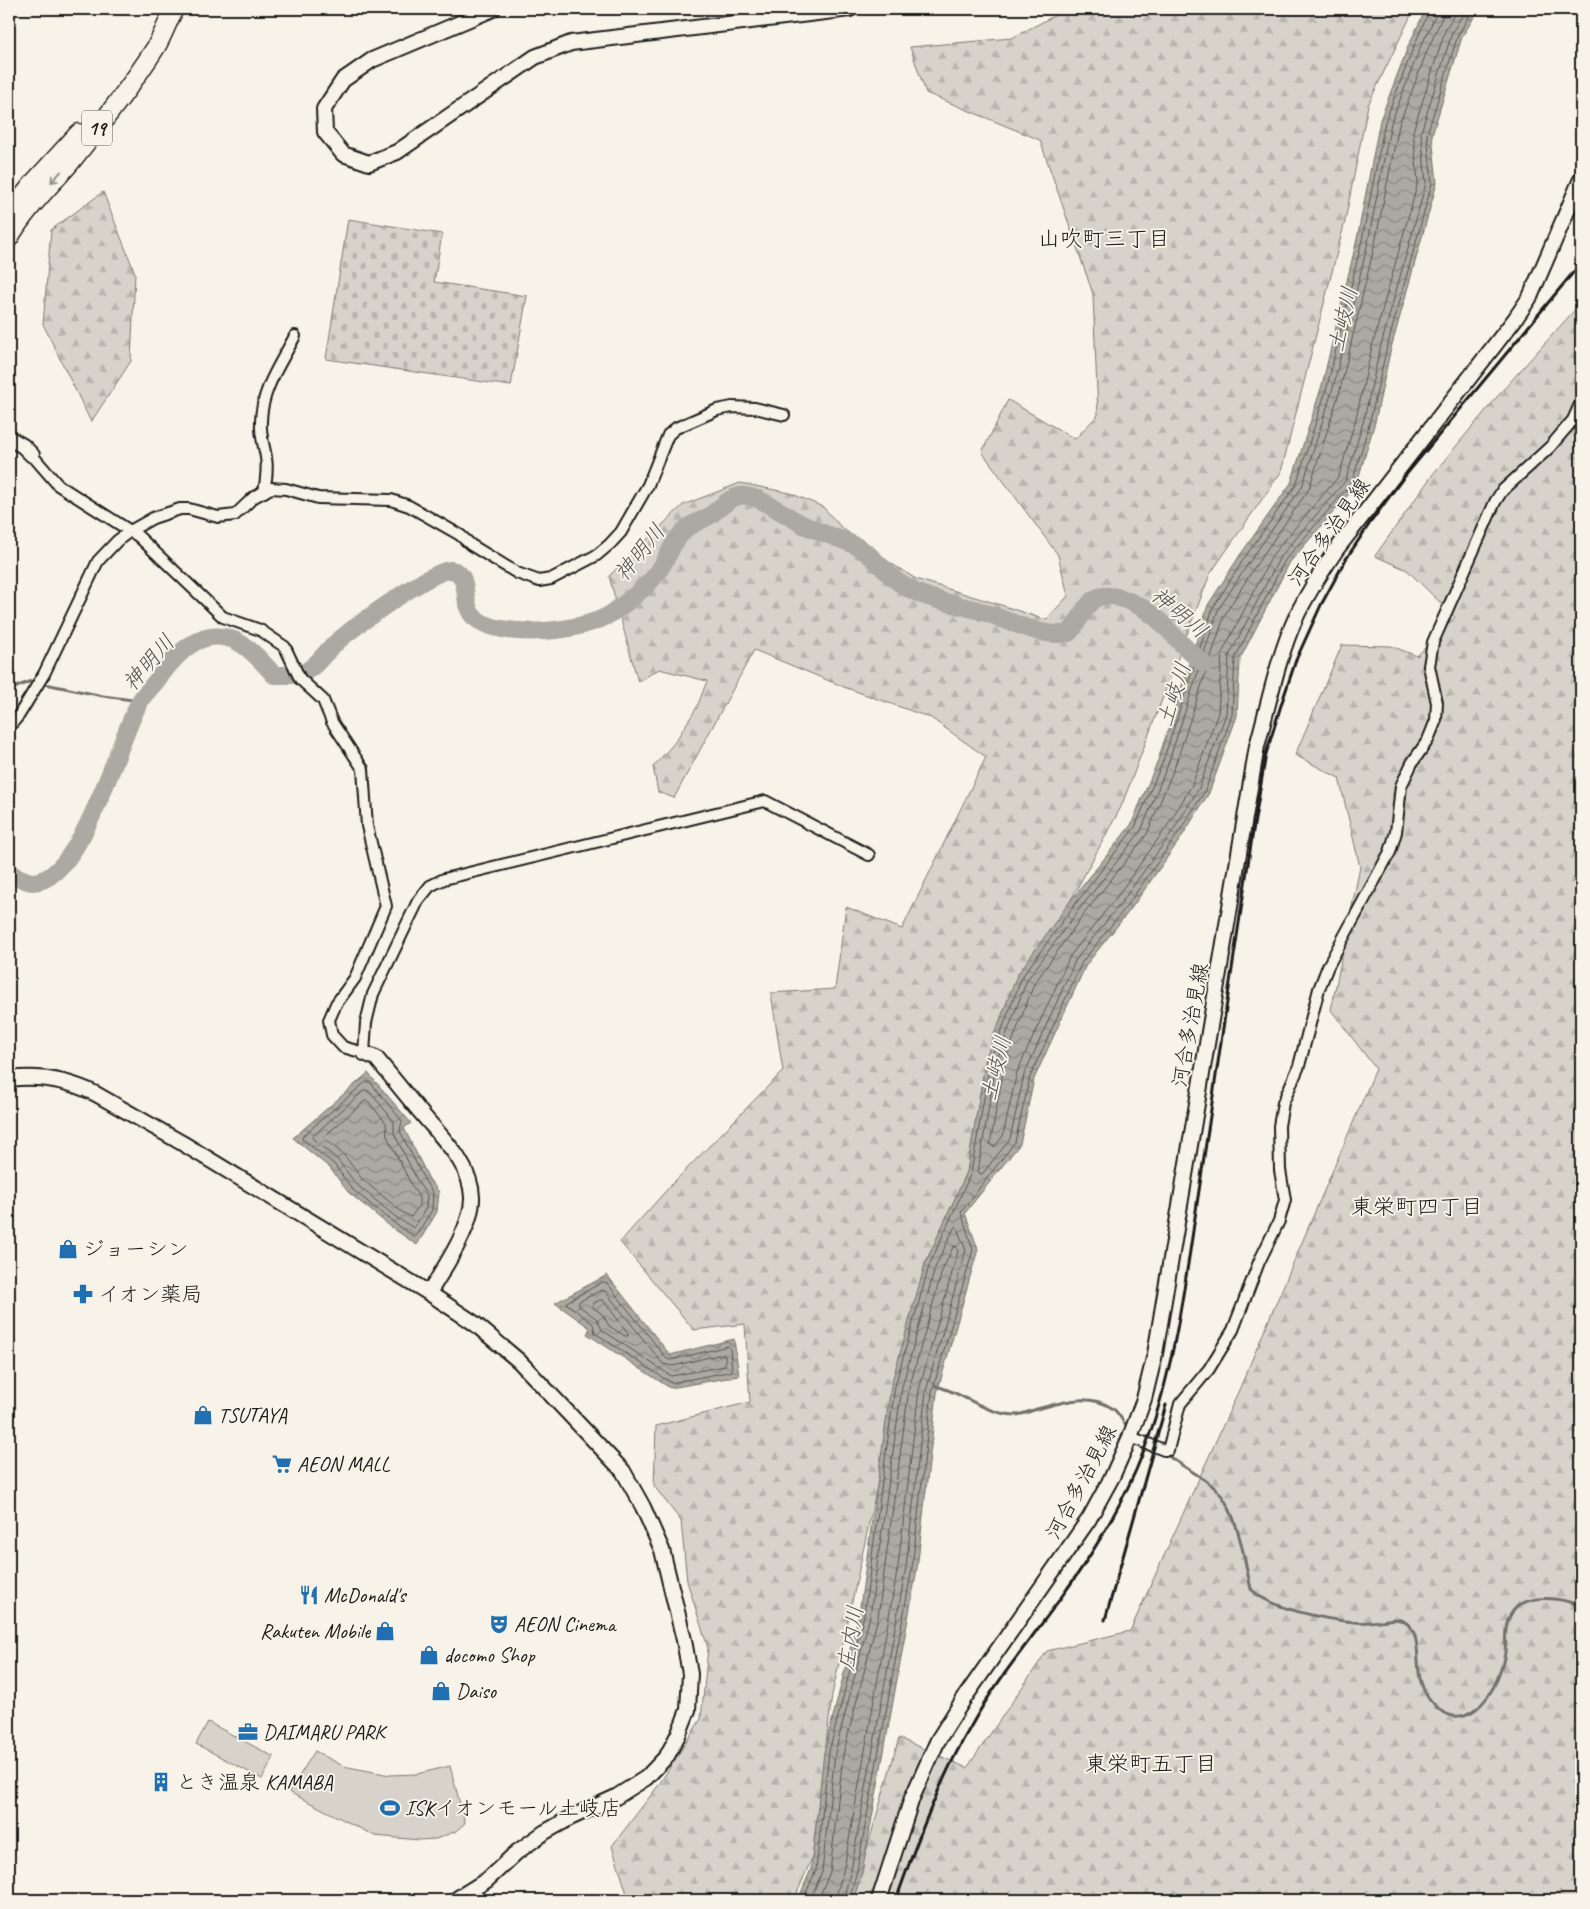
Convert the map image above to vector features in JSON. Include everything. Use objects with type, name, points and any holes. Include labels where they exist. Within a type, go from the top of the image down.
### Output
[{"type":"highway","name":"19","points":[[9,214],[35,181],[100,110],[142,47],[161,9]]},
{"type":"highway","name":"19","points":[[9,238],[17,224],[38,197],[68,165],[128,90],[157,45],[174,9]]},
{"type":"street","points":[[493,9],[372,60],[343,80],[324,109],[325,132],[343,154],[368,163],[397,152],[534,57],[571,43],[850,9]]},
{"type":"street","name":"河合多治見線","points":[[879,1900],[912,1798],[938,1740],[965,1697],[1089,1519],[1112,1477],[1144,1399],[1155,1354],[1257,746],[1279,666],[1296,616],[1316,578],[1336,550],[1516,319],[1530,297],[1581,179]]},
{"type":"street","points":[[264,492],[267,474],[266,457],[261,438],[262,403],[296,336]]},
{"type":"street","points":[[1130,1437],[1168,1450],[1180,1404],[1209,1369],[1233,1330],[1259,1262],[1283,1210],[1285,1200],[1280,1170],[1280,1126],[1283,1103],[1299,1066],[1319,989],[1328,966],[1390,852],[1396,832],[1401,786],[1412,763],[1428,740],[1436,720],[1437,703],[1429,666],[1433,642],[1495,502],[1502,491],[1550,447],[1573,420],[1581,402]]},
{"type":"street","points":[[9,727],[19,715],[44,674],[98,561],[116,541],[153,518],[180,509],[198,511],[218,517],[235,515],[254,497],[271,488],[286,489],[318,498],[391,500],[409,506],[460,535],[517,574],[539,581],[551,579],[597,555],[621,532],[648,485],[668,434],[676,428],[717,410],[732,407],[755,408],[784,415]]},
{"type":"street","points":[[9,438],[23,446],[58,485],[145,542],[223,617],[260,630],[285,647],[300,679],[323,700],[332,722],[363,769],[367,826],[386,906],[355,978],[336,1004],[329,1020],[332,1035],[344,1047],[376,1058],[457,1156],[468,1176],[472,1197],[468,1222],[429,1293]]},
{"type":"street","points":[[364,1053],[366,1023],[373,994],[418,901],[430,886],[444,879],[765,800],[869,855]]},
{"type":"street","points":[[9,1079],[30,1076],[56,1080],[84,1088],[96,1094],[182,1143],[429,1293],[474,1323],[519,1361],[623,1472],[643,1507],[662,1550],[684,1640],[690,1674],[688,1710],[679,1733],[667,1756],[646,1778],[616,1797],[572,1816],[545,1832],[517,1852],[487,1880],[455,1900]]},
{"type":"green space","points":[[1067,9],[1414,9],[1368,105],[1345,221],[1281,472],[1210,574],[1121,807],[986,1057],[967,1172],[925,1264],[832,1695],[812,1858],[794,1900],[629,1900],[612,1846],[658,1786],[701,1719],[708,1648],[687,1581],[681,1521],[654,1486],[656,1426],[750,1402],[745,1324],[694,1330],[620,1242],[673,1183],[783,1071],[771,993],[835,989],[846,907],[902,929],[986,757],[931,718],[844,687],[754,650],[674,798],[658,792],[653,767],[675,742],[697,707],[707,681],[659,669],[638,682],[609,576],[683,505],[740,483],[790,493],[823,507],[842,528],[916,579],[1046,620],[1068,596],[1058,555],[982,452],[1008,400],[1075,439],[1098,415],[1093,294],[1040,140],[926,93],[910,47],[1012,38]]},
{"type":"green space","points":[[103,192],[135,273],[131,361],[91,422],[43,324],[51,230]]},
{"type":"green space","points":[[348,219],[442,234],[434,282],[527,296],[511,386],[326,359]]},
{"type":"green space","points":[[1581,303],[1581,1900],[852,1900],[899,1738],[967,1768],[1047,1651],[1130,1631],[1239,1390],[1376,1069],[1331,1010],[1360,867],[1339,778],[1295,755],[1342,645],[1391,646],[1417,656],[1455,617],[1407,570],[1375,556],[1433,474],[1502,391]]},
{"type":"green space","points":[[208,1722],[274,1757],[262,1779],[196,1744]]},
{"type":"green space","name":"ISKイオンモール土岐店","points":[[315,1751],[343,1766],[390,1775],[417,1774],[450,1766],[465,1823],[456,1831],[436,1839],[419,1840],[375,1836],[289,1792]]},
{"type":"water","name":"土岐川","points":[[1426,9],[1479,9],[1462,37],[1432,135],[1437,183],[1390,352],[1375,422],[1356,486],[1290,562],[1240,659],[1237,716],[1209,793],[1181,838],[1130,910],[1086,965],[1034,1079],[1020,1144],[965,1213],[978,1249],[937,1393],[917,1569],[862,1873],[853,1900],[798,1900],[811,1869],[824,1752],[859,1614],[891,1385],[925,1264],[967,1172],[986,1057],[1017,975],[1068,904],[1131,825],[1158,760],[1208,605],[1240,555],[1291,483],[1322,385],[1357,239],[1380,120],[1409,44]]},
{"type":"water","points":[[368,1073],[411,1123],[404,1128],[429,1179],[439,1192],[437,1212],[417,1245],[391,1227],[348,1192],[330,1168],[293,1138]]},
{"type":"water","points":[[607,1275],[670,1355],[734,1339],[739,1376],[670,1388],[587,1334],[590,1328],[555,1303]]},
{"type":"waterway","name":"神明川","points":[[9,873],[33,882],[51,875],[67,859],[83,834],[97,805],[140,701],[180,653],[199,640],[210,637],[234,640],[251,651],[274,675],[300,674],[313,667],[346,634],[376,612],[428,578],[451,570],[457,572],[464,583],[467,605],[470,611],[474,617],[486,624],[503,629],[522,631],[543,631],[583,625],[612,613],[631,599],[662,567],[682,532],[709,516],[729,501],[740,496],[754,498],[807,526],[858,547],[870,555],[895,580],[918,593],[936,600],[984,612],[1033,630],[1045,633],[1069,633],[1092,601],[1104,596],[1117,597],[1133,603],[1156,618],[1183,646],[1205,664]]},
{"type":"waterway","points":[[9,690],[31,681],[103,696],[140,701]]},
{"type":"waterway","points":[[936,1386],[1004,1414],[1022,1414],[1073,1400],[1103,1403],[1112,1408],[1129,1428]]},
{"type":"waterway","points":[[1167,1455],[1209,1483],[1223,1497],[1235,1522],[1251,1589],[1259,1596],[1271,1602],[1314,1616],[1359,1622],[1397,1619],[1406,1623],[1412,1629],[1415,1636],[1419,1674],[1423,1688],[1428,1697],[1447,1715],[1463,1715],[1481,1705],[1488,1697],[1502,1667],[1507,1624],[1511,1613],[1519,1606],[1528,1601],[1538,1599],[1560,1600],[1581,1606]]},
{"type":"railway","points":[[896,1900],[929,1811],[959,1747],[993,1690],[1096,1546],[1129,1486],[1149,1436],[1160,1401],[1177,1329],[1266,754],[1296,660],[1321,605],[1346,559],[1370,523],[1400,482],[1581,263]]},
{"type":"railway","points":[[1105,1620],[1166,1405]]},
{"type":"place","name":"ジョーシン","points":[[68,1249]]},
{"type":"place","name":"イオン薬局","points":[[83,1294]]},
{"type":"place","name":"TSUTAYA","points":[[203,1415]]},
{"type":"place","name":"AEON MALL","points":[[282,1464]]},
{"type":"place","name":"McDonald's","points":[[309,1595]]},
{"type":"place","name":"AEON Cinema","points":[[499,1624]]},
{"type":"place","name":"Rakuten Mobile","points":[[385,1631]]},
{"type":"place","name":"docomo Shop","points":[[429,1655]]},
{"type":"place","name":"Daiso","points":[[441,1691]]},
{"type":"place","name":"DAIMARU PARK","points":[[248,1732]]},
{"type":"place","name":"とき温泉 KAMABA","points":[[161,1782]]},
{"type":"place","name":"ISKイオンモール土岐店","points":[[390,1808]]},
{"type":"district","name":"山吹町三丁目","points":[[1104,238]]},
{"type":"district","name":"東栄町四丁目","points":[[1417,1206]]},
{"type":"district","name":"東栄町五丁目","points":[[1151,1763]]},
{"type":"water label","name":"庄内川","points":[[850,1638]]}]
